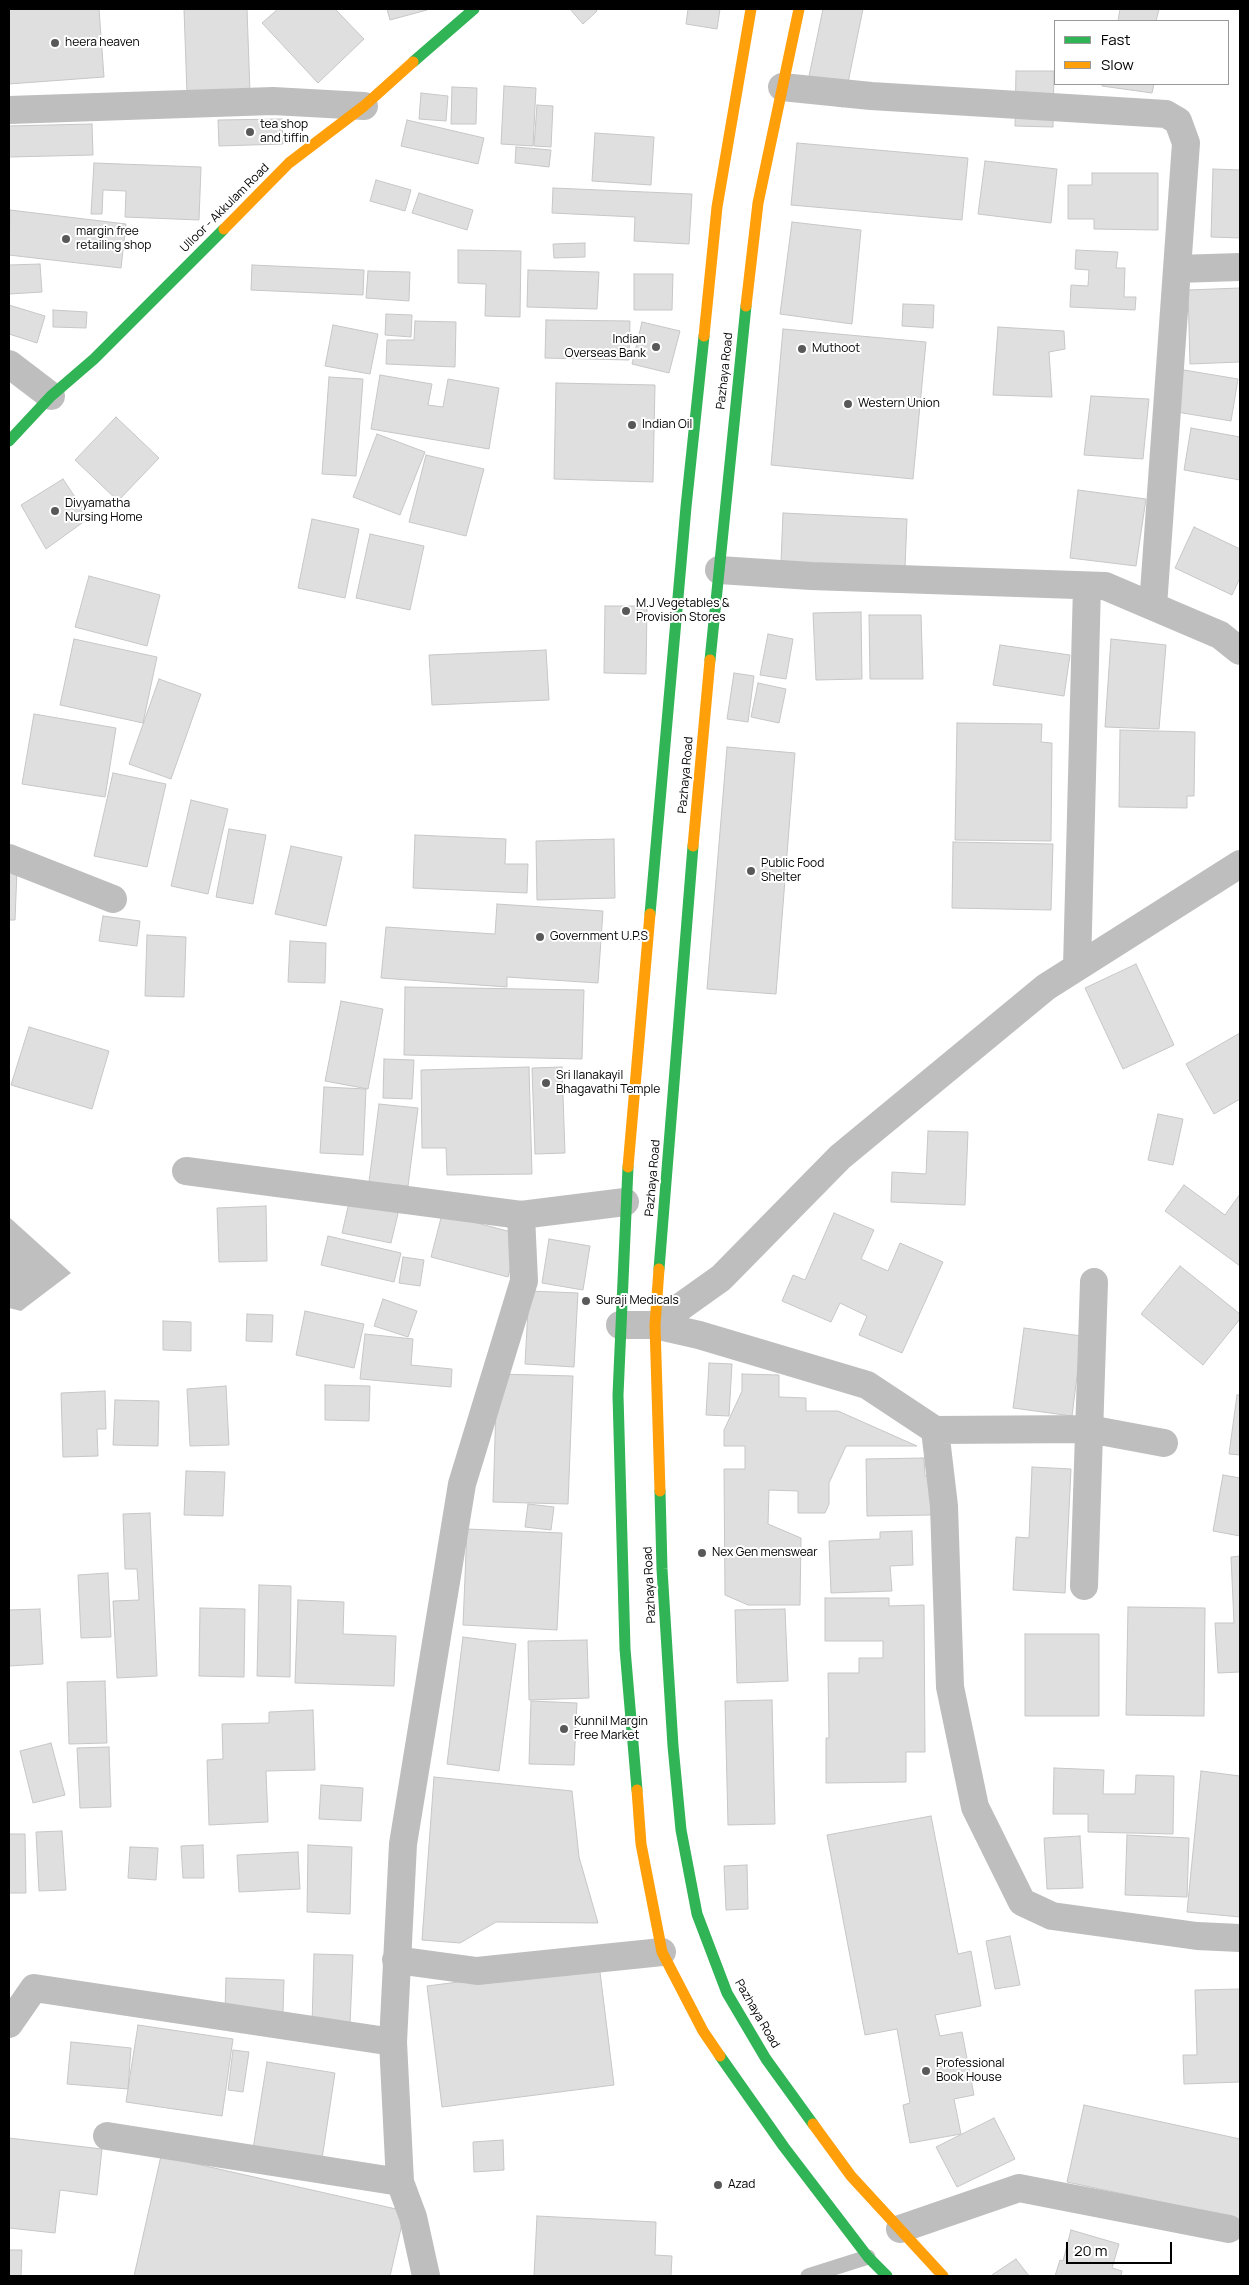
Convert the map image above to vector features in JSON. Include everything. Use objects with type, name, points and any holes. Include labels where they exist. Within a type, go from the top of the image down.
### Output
[{"type":"main road","name":"Ulloor - Akkulam Road","points":[[9,441],[52,396],[94,360],[289,163],[364,106],[474,9]]},
{"type":"main road","points":[[750,9],[717,207],[686,507],[625,1202],[618,1404],[626,1649],[641,1844],[662,1952],[703,2030],[784,2147],[868,2257],[887,2276]]},
{"type":"main road","name":"Pazhaya Road","points":[[799,9],[758,202],[699,777],[655,1325],[662,1568],[673,1746],[681,1830],[697,1914],[727,1993],[766,2059],[851,2176],[943,2276]]},
{"type":"street","points":[[782,87],[871,96],[1166,114],[1178,122],[1186,143],[1153,606]]},
{"type":"street","points":[[9,110],[273,101],[364,106]]},
{"type":"street","points":[[1177,269],[1240,266]]},
{"type":"street","points":[[9,364],[52,396]]},
{"type":"street","points":[[719,570],[811,576],[1105,586],[1220,635],[1240,651]]},
{"type":"street","points":[[1076,967],[1087,586]]},
{"type":"street","points":[[9,858],[114,899]]},
{"type":"street","points":[[655,1325],[721,1278],[840,1156],[1046,987],[1240,864]]},
{"type":"street","points":[[186,1171],[521,1215],[625,1202]]},
{"type":"street","points":[[426,2276],[413,2217],[400,2182],[393,2042],[402,1844],[462,1484],[524,1281],[521,1215]]},
{"type":"street","points":[[1084,1586],[1094,1282]]},
{"type":"street","points":[[620,1325],[655,1325],[867,1384],[935,1430],[1089,1429],[1164,1443]]},
{"type":"street","points":[[935,1430],[944,1506],[950,1687],[975,1807],[1022,1902],[1052,1916],[1197,1936],[1240,1938]]},
{"type":"street","points":[[396,1960],[477,1971],[662,1952]]},
{"type":"street","points":[[9,2024],[34,1988],[393,2042]]},
{"type":"street","points":[[107,2136],[400,2182]]},
{"type":"street","points":[[900,2229],[1019,2188],[1229,2229]]},
{"type":"lane","points":[[808,2276],[868,2257]]},
{"type":"shaded area","points":[[9,1217],[71,1273],[21,1311],[9,1308]]},
{"type":"building","name":"heera heaven","points":[[9,9],[99,9],[104,77],[9,84]]},
{"type":"building","points":[[184,9],[247,9],[250,93],[187,94]]},
{"type":"building","points":[[278,9],[335,9],[364,39],[318,83],[262,23]]},
{"type":"building","points":[[387,9],[427,9],[427,10],[390,20]]},
{"type":"building","points":[[570,9],[595,9],[597,11],[583,24]]},
{"type":"building","points":[[688,9],[720,9],[717,29],[686,24]]},
{"type":"building","points":[[823,9],[863,9],[843,107],[804,100]]},
{"type":"building","points":[[1120,9],[1159,9],[1156,20],[1118,20]]},
{"type":"building","points":[[1016,71],[1054,71],[1053,127],[1015,126]]},
{"type":"building","points":[[1102,85],[1154,85],[1152,93]]},
{"type":"building","points":[[504,86],[536,88],[533,146],[501,144]]},
{"type":"building","points":[[452,87],[477,88],[476,124],[451,124]]},
{"type":"building","points":[[421,93],[448,96],[446,121],[419,119]]},
{"type":"building","points":[[537,105],[553,106],[551,147],[534,146]]},
{"type":"building","name":"tea shop and tiffin","points":[[282,119],[283,144],[219,146],[218,120]]},
{"type":"building","points":[[407,120],[484,138],[478,164],[401,146]]},
{"type":"building","points":[[92,124],[93,155],[9,157],[9,126]]},
{"type":"building","points":[[595,133],[654,137],[651,185],[592,181]]},
{"type":"building","points":[[797,143],[968,158],[962,220],[791,205]]},
{"type":"building","points":[[516,147],[551,150],[549,167],[515,163]]},
{"type":"building","points":[[985,161],[1057,169],[1051,223],[978,214]]},
{"type":"building","points":[[94,163],[201,167],[199,220],[125,217],[126,191],[103,190],[102,214],[91,214]]},
{"type":"building","points":[[1213,169],[1240,170],[1240,238],[1211,237]]},
{"type":"building","points":[[1092,173],[1158,173],[1158,230],[1094,229],[1094,219],[1068,219],[1068,185],[1092,185]]},
{"type":"building","points":[[376,180],[411,190],[405,211],[370,201]]},
{"type":"building","points":[[553,188],[692,194],[689,244],[634,241],[635,217],[552,213]]},
{"type":"building","points":[[419,193],[473,210],[467,230],[412,213]]},
{"type":"building","name":"margin free retailing shop","points":[[10,210],[126,224],[121,268],[9,255]]},
{"type":"building","points":[[792,222],[861,230],[852,324],[780,314]]},
{"type":"building","points":[[585,243],[585,257],[554,258],[553,244]]},
{"type":"building","points":[[458,250],[521,251],[520,317],[485,316],[486,284],[458,283]]},
{"type":"building","points":[[1076,250],[1118,252],[1116,268],[1125,268],[1124,297],[1136,297],[1135,310],[1070,307],[1071,285],[1088,286],[1089,270],[1075,269]]},
{"type":"building","points":[[40,264],[42,292],[9,294],[9,265]]},
{"type":"building","points":[[252,265],[364,270],[363,295],[251,290]]},
{"type":"building","points":[[528,270],[599,272],[597,309],[527,307]]},
{"type":"building","points":[[368,271],[410,272],[409,301],[366,298]]},
{"type":"building","points":[[634,274],[673,274],[672,310],[634,310]]},
{"type":"building","points":[[1240,288],[1240,362],[1190,364],[1188,290]]},
{"type":"building","points":[[903,304],[934,305],[933,328],[902,326]]},
{"type":"building","points":[[9,305],[45,316],[37,343],[9,334]]},
{"type":"building","points":[[53,310],[87,312],[86,328],[53,327]]},
{"type":"building","points":[[386,314],[412,315],[411,337],[385,335]]},
{"type":"building","points":[[546,320],[630,321],[629,360],[545,358]]},
{"type":"building","points":[[415,321],[456,322],[455,367],[386,364],[387,340],[414,340]]},
{"type":"building","name":"Indian Overseas Bank","points":[[642,322],[680,331],[669,373],[632,364]]},
{"type":"building","points":[[333,325],[378,334],[370,374],[325,366]]},
{"type":"building","points":[[998,327],[1064,331],[1065,349],[1049,352],[1052,397],[993,395]]},
{"type":"building","name":"Western Union","points":[[783,329],[926,342],[913,479],[771,465]]},
{"type":"building","points":[[1178,369],[1238,379],[1231,421],[1171,411]]},
{"type":"building","points":[[380,375],[432,384],[428,405],[443,407],[448,379],[499,388],[489,449],[371,429]]},
{"type":"building","points":[[329,377],[363,379],[356,476],[322,474]]},
{"type":"building","points":[[556,383],[655,385],[653,482],[554,479]]},
{"type":"building","points":[[1091,396],[1149,399],[1143,459],[1084,455]]},
{"type":"building","points":[[116,417],[159,458],[118,501],[75,460]]},
{"type":"building","points":[[1191,428],[1240,437],[1240,480],[1184,470]]},
{"type":"building","points":[[377,434],[425,452],[400,515],[353,497]]},
{"type":"building","points":[[426,455],[484,469],[466,536],[409,522]]},
{"type":"building","name":"Divyamatha Nursing Home","points":[[63,479],[89,518],[46,549],[21,505]]},
{"type":"building","points":[[1078,490],[1146,499],[1136,566],[1070,558]]},
{"type":"building","points":[[783,513],[907,519],[905,567],[781,562]]},
{"type":"building","points":[[312,519],[359,529],[345,598],[298,588]]},
{"type":"building","points":[[1194,527],[1240,549],[1240,578],[1232,595],[1175,568]]},
{"type":"building","points":[[370,534],[424,546],[410,610],[356,598]]},
{"type":"building","points":[[89,576],[160,595],[147,646],[75,627]]},
{"type":"building","points":[[605,606],[647,606],[646,674],[604,673]]},
{"type":"building","points":[[861,612],[862,679],[816,680],[813,613]]},
{"type":"building","points":[[869,615],[921,615],[923,679],[870,679]]},
{"type":"building","points":[[768,634],[793,639],[786,679],[760,675]]},
{"type":"building","points":[[74,639],[157,657],[143,723],[60,705]]},
{"type":"building","points":[[1111,639],[1166,645],[1159,729],[1105,727]]},
{"type":"building","points":[[1000,645],[1070,655],[1064,696],[993,685]]},
{"type":"building","points":[[546,650],[549,700],[432,705],[429,655]]},
{"type":"building","points":[[734,673],[754,676],[748,722],[727,719]]},
{"type":"building","points":[[159,679],[201,694],[171,779],[129,764]]},
{"type":"building","points":[[758,683],[786,689],[779,723],[751,717]]},
{"type":"building","points":[[34,714],[116,728],[105,797],[22,784]]},
{"type":"building","points":[[957,723],[1042,724],[1041,742],[1052,743],[1051,841],[955,840]]},
{"type":"building","points":[[1120,730],[1195,732],[1194,796],[1187,796],[1187,808],[1119,807]]},
{"type":"building","name":"Public Food Shelter","points":[[727,747],[795,753],[776,994],[707,989]]},
{"type":"building","points":[[113,773],[166,784],[147,867],[94,856]]},
{"type":"building","points":[[191,800],[228,809],[208,894],[171,886]]},
{"type":"building","points":[[229,829],[266,835],[253,904],[216,897]]},
{"type":"building","points":[[415,835],[506,839],[505,864],[528,864],[527,893],[413,888]]},
{"type":"building","points":[[614,839],[615,898],[537,900],[536,841]]},
{"type":"building","points":[[953,842],[1053,844],[1051,910],[952,908]]},
{"type":"building","points":[[291,846],[342,857],[326,926],[275,914]]},
{"type":"building","points":[[9,870],[17,870],[15,920],[9,920]]},
{"type":"building","points":[[497,904],[603,911],[598,983],[507,977],[507,987],[381,978],[386,927],[495,934]]},
{"type":"building","points":[[103,916],[140,921],[137,946],[99,941]]},
{"type":"building","points":[[147,935],[186,937],[184,997],[145,996]]},
{"type":"building","points":[[290,941],[326,943],[325,983],[288,982]]},
{"type":"building","points":[[1136,964],[1174,1045],[1123,1069],[1085,988]]},
{"type":"building","points":[[405,987],[584,990],[582,1059],[404,1055]]},
{"type":"building","points":[[341,1001],[383,1009],[368,1089],[325,1081]]},
{"type":"building","points":[[29,1027],[109,1051],[92,1109],[11,1085]]},
{"type":"building","points":[[1240,1033],[1240,1099],[1214,1114],[1186,1064]]},
{"type":"building","points":[[384,1059],[414,1060],[412,1099],[383,1098]]},
{"type":"building","points":[[529,1067],[532,1174],[447,1175],[446,1148],[422,1148],[421,1070]]},
{"type":"building","points":[[562,1067],[565,1153],[535,1154],[532,1068]]},
{"type":"building","points":[[324,1087],[366,1089],[363,1155],[320,1153]]},
{"type":"building","points":[[379,1104],[418,1108],[408,1186],[369,1182]]},
{"type":"building","points":[[1158,1114],[1183,1119],[1173,1165],[1148,1160]]},
{"type":"building","points":[[928,1131],[968,1132],[965,1205],[891,1202],[892,1172],[926,1174]]},
{"type":"building","points":[[1184,1185],[1225,1215],[1240,1194],[1240,1266],[1165,1211]]},
{"type":"building","points":[[351,1194],[400,1205],[391,1243],[342,1233]]},
{"type":"building","points":[[266,1206],[267,1261],[219,1262],[217,1208]]},
{"type":"building","points":[[834,1213],[874,1230],[861,1259],[888,1271],[900,1243],[943,1262],[902,1353],[859,1335],[867,1316],[840,1303],[831,1322],[782,1301],[793,1275],[805,1280]]},
{"type":"building","points":[[442,1214],[519,1234],[508,1277],[431,1257]]},
{"type":"building","points":[[328,1236],[401,1253],[394,1282],[321,1265]]},
{"type":"building","points":[[549,1239],[590,1246],[583,1290],[542,1283]]},
{"type":"building","points":[[403,1257],[424,1260],[420,1286],[399,1283]]},
{"type":"building","points":[[1180,1266],[1240,1314],[1240,1319],[1203,1365],[1141,1314]]},
{"type":"building","points":[[529,1291],[578,1293],[574,1367],[525,1364]]},
{"type":"building","points":[[383,1299],[417,1311],[408,1337],[374,1326]]},
{"type":"building","points":[[305,1311],[364,1324],[354,1368],[296,1355]]},
{"type":"building","points":[[247,1314],[273,1315],[272,1342],[246,1341]]},
{"type":"building","points":[[163,1321],[191,1322],[191,1351],[163,1350]]},
{"type":"building","points":[[1024,1328],[1082,1336],[1072,1416],[1013,1408]]},
{"type":"building","points":[[365,1334],[413,1339],[411,1365],[452,1369],[451,1387],[360,1379]]},
{"type":"building","points":[[709,1363],[732,1364],[729,1416],[706,1415]]},
{"type":"building","points":[[497,1374],[573,1376],[568,1504],[493,1502]]},
{"type":"building","points":[[742,1374],[779,1375],[779,1397],[806,1398],[806,1411],[838,1411],[917,1446],[846,1446],[829,1483],[829,1504],[825,1513],[798,1513],[798,1491],[769,1490],[768,1524],[801,1538],[800,1605],[748,1605],[725,1595],[724,1469],[745,1469],[745,1446],[724,1446],[724,1430],[742,1391]]},
{"type":"building","points":[[325,1385],[370,1386],[369,1421],[325,1420]]},
{"type":"building","points":[[226,1386],[229,1445],[190,1446],[187,1389]]},
{"type":"building","points":[[105,1391],[106,1429],[97,1429],[98,1456],[63,1457],[61,1393]]},
{"type":"building","points":[[1237,1395],[1240,1395],[1240,1455],[1229,1454]]},
{"type":"building","points":[[115,1400],[159,1401],[158,1446],[113,1445]]},
{"type":"building","points":[[924,1458],[925,1476],[931,1475],[931,1515],[867,1516],[866,1459]]},
{"type":"building","points":[[1032,1467],[1071,1469],[1065,1593],[1013,1590],[1016,1537],[1029,1538]]},
{"type":"building","points":[[186,1471],[225,1472],[223,1516],[184,1515]]},
{"type":"building","points":[[1223,1475],[1240,1478],[1240,1536],[1213,1531]]},
{"type":"building","points":[[528,1504],[554,1507],[551,1530],[525,1527]]},
{"type":"building","points":[[150,1513],[157,1676],[117,1678],[113,1601],[139,1600],[137,1569],[125,1569],[123,1514]]},
{"type":"building","points":[[467,1529],[562,1533],[557,1630],[463,1625]]},
{"type":"building","points":[[912,1531],[913,1565],[890,1566],[892,1591],[831,1593],[829,1541],[880,1539],[880,1532]]},
{"type":"building","points":[[1240,1556],[1240,1672],[1218,1673],[1215,1623],[1234,1623],[1231,1557]]},
{"type":"building","points":[[108,1573],[111,1637],[81,1638],[78,1575]]},
{"type":"building","points":[[259,1585],[291,1586],[290,1677],[257,1676]]},
{"type":"building","points":[[825,1598],[889,1598],[889,1606],[924,1605],[925,1752],[906,1752],[906,1782],[826,1783],[826,1738],[829,1738],[828,1673],[859,1673],[859,1658],[883,1658],[883,1641],[825,1641]]},
{"type":"building","points":[[298,1600],[344,1602],[343,1634],[396,1636],[394,1686],[295,1683]]},
{"type":"building","points":[[1128,1607],[1205,1608],[1204,1716],[1126,1715]]},
{"type":"building","points":[[200,1608],[245,1609],[244,1677],[199,1676]]},
{"type":"building","points":[[40,1609],[43,1664],[9,1666],[9,1610]]},
{"type":"building","points":[[785,1609],[788,1681],[737,1683],[735,1610]]},
{"type":"building","points":[[1025,1634],[1099,1634],[1099,1716],[1025,1716]]},
{"type":"building","points":[[463,1637],[516,1644],[499,1771],[447,1764]]},
{"type":"building","points":[[587,1640],[589,1698],[529,1700],[528,1641]]},
{"type":"building","points":[[105,1681],[107,1743],[69,1744],[67,1682]]},
{"type":"building","points":[[772,1700],[775,1824],[728,1825],[725,1701]]},
{"type":"building","points":[[531,1701],[577,1703],[574,1765],[529,1764]]},
{"type":"building","points":[[313,1710],[315,1770],[266,1771],[268,1822],[209,1825],[207,1760],[223,1759],[222,1724],[269,1723],[269,1712]]},
{"type":"building","points":[[51,1743],[65,1795],[33,1803],[20,1751]]},
{"type":"building","points":[[109,1747],[111,1807],[80,1808],[77,1748]]},
{"type":"building","points":[[1054,1768],[1104,1770],[1103,1794],[1135,1794],[1136,1775],[1174,1776],[1173,1834],[1088,1832],[1088,1814],[1053,1814]]},
{"type":"building","points":[[1201,1771],[1240,1776],[1240,1917],[1187,1912]]},
{"type":"building","points":[[434,1777],[572,1791],[579,1857],[598,1923],[496,1922],[460,1943],[422,1940]]},
{"type":"building","points":[[321,1785],[363,1788],[361,1821],[319,1819]]},
{"type":"building","points":[[931,1816],[958,1954],[971,1951],[981,2006],[935,2015],[940,2036],[962,2032],[974,2095],[954,2099],[961,2134],[910,2143],[903,2105],[910,2103],[897,2029],[865,2035],[827,1835]]},
{"type":"building","points":[[62,1831],[66,1890],[39,1891],[36,1832]]},
{"type":"building","points":[[9,1834],[25,1834],[26,1893],[9,1893]]},
{"type":"building","points":[[1127,1835],[1189,1838],[1187,1897],[1125,1895]]},
{"type":"building","points":[[1080,1836],[1083,1888],[1047,1889],[1044,1838]]},
{"type":"building","points":[[203,1845],[204,1878],[183,1878],[181,1846]]},
{"type":"building","points":[[308,1845],[352,1847],[350,1914],[307,1912]]},
{"type":"building","points":[[130,1847],[158,1848],[156,1880],[128,1878]]},
{"type":"building","points":[[298,1852],[300,1889],[239,1892],[237,1855]]},
{"type":"building","points":[[747,1865],[748,1909],[726,1910],[724,1866]]},
{"type":"building","points":[[1010,1936],[1020,1985],[995,1989],[986,1941]]},
{"type":"building","points":[[314,1954],[353,1955],[350,2025],[312,2024]]},
{"type":"building","points":[[599,1964],[614,2085],[442,2107],[427,1986]]},
{"type":"building","points":[[226,1978],[284,1980],[283,2012],[225,2010]]},
{"type":"building","points":[[1240,1989],[1240,2082],[1184,2084],[1183,2055],[1197,2055],[1195,1990]]},
{"type":"building","points":[[138,2025],[233,2039],[222,2116],[126,2102]]},
{"type":"building","points":[[71,2042],[131,2048],[128,2089],[67,2084]]},
{"type":"building","points":[[233,2050],[249,2052],[243,2092],[228,2090]]},
{"type":"building","points":[[267,2062],[335,2073],[322,2159],[253,2149]]},
{"type":"building","points":[[1084,2105],[1240,2139],[1240,2219],[1067,2182]]},
{"type":"building","points":[[994,2118],[1015,2159],[957,2187],[936,2147]]},
{"type":"building","points":[[9,2138],[102,2149],[97,2195],[60,2190],[55,2233],[9,2228]]},
{"type":"building","points":[[503,2140],[504,2170],[474,2172],[473,2142]]},
{"type":"building","points":[[161,2156],[405,2211],[390,2276],[134,2276]]},
{"type":"building","points":[[537,2216],[656,2222],[655,2255],[672,2256],[671,2276],[534,2276]]},
{"type":"building","points":[[1071,2230],[1119,2244],[1112,2268],[1122,2271],[1121,2276],[1055,2276],[1060,2260],[1063,2261]]},
{"type":"building","points":[[9,2250],[22,2250],[21,2276],[9,2276]]},
{"type":"building","points":[[1016,2259],[1029,2276],[992,2275]]},
{"type":"traffic: fast","points":[[413,62],[474,9]]},
{"type":"traffic: fast","points":[[9,441],[51,396],[94,359],[224,229]]},
{"type":"traffic: fast","points":[[710,660],[746,306]]},
{"type":"traffic: fast","points":[[650,914],[686,507],[704,336]]},
{"type":"traffic: fast","points":[[659,1269],[693,846]]},
{"type":"traffic: fast","points":[[628,1167],[618,1395],[625,1649],[637,1790]]},
{"type":"traffic: fast","points":[[660,1491],[662,1569],[673,1746],[681,1830],[697,1914],[727,1993],[766,2059],[813,2124]]},
{"type":"traffic: fast","points":[[720,2056],[784,2147],[868,2257],[887,2276]]},
{"type":"traffic: slow","points":[[704,336],[717,207],[751,9]]},
{"type":"traffic: slow","points":[[746,306],[758,203],[799,9]]},
{"type":"traffic: slow","points":[[224,229],[289,163],[364,106],[413,62]]},
{"type":"traffic: slow","points":[[693,846],[710,660]]},
{"type":"traffic: slow","points":[[628,1167],[650,914]]},
{"type":"traffic: slow","points":[[659,1269],[655,1325],[660,1491]]},
{"type":"traffic: slow","points":[[637,1790],[641,1844],[662,1952],[703,2031],[720,2056]]},
{"type":"traffic: slow","points":[[813,2124],[851,2176],[943,2276]]},
{"type":"place","name":"heera heaven","points":[[55,43]]},
{"type":"place","name":"tea shop and tiffin","points":[[250,132]]},
{"type":"place","name":"margin free retailing shop","points":[[66,239]]},
{"type":"place","name":"Indian Overseas Bank","points":[[656,347]]},
{"type":"place","name":"Muthoot","points":[[802,349]]},
{"type":"place","name":"Western Union","points":[[848,404]]},
{"type":"place","name":"Indian Oil","points":[[632,425]]},
{"type":"place","name":"Divyamatha Nursing Home","points":[[55,511]]},
{"type":"place","name":"M.J Vegetables & Provision Stores","points":[[626,611]]},
{"type":"place","name":"Public Food Shelter","points":[[751,871]]},
{"type":"place","name":"Government U.P.S","points":[[540,937]]},
{"type":"place","name":"Sri Ilanakayil Bhagavathi Temple","points":[[546,1083]]},
{"type":"place","name":"Suraji Medicals","points":[[586,1301]]},
{"type":"place","name":"Nex Gen menswear","points":[[702,1553]]},
{"type":"place","name":"Kunnil Margin Free Market","points":[[564,1729]]},
{"type":"place","name":"Professional Book House","points":[[926,2071]]},
{"type":"place","name":"Azad","points":[[718,2185]]}]
